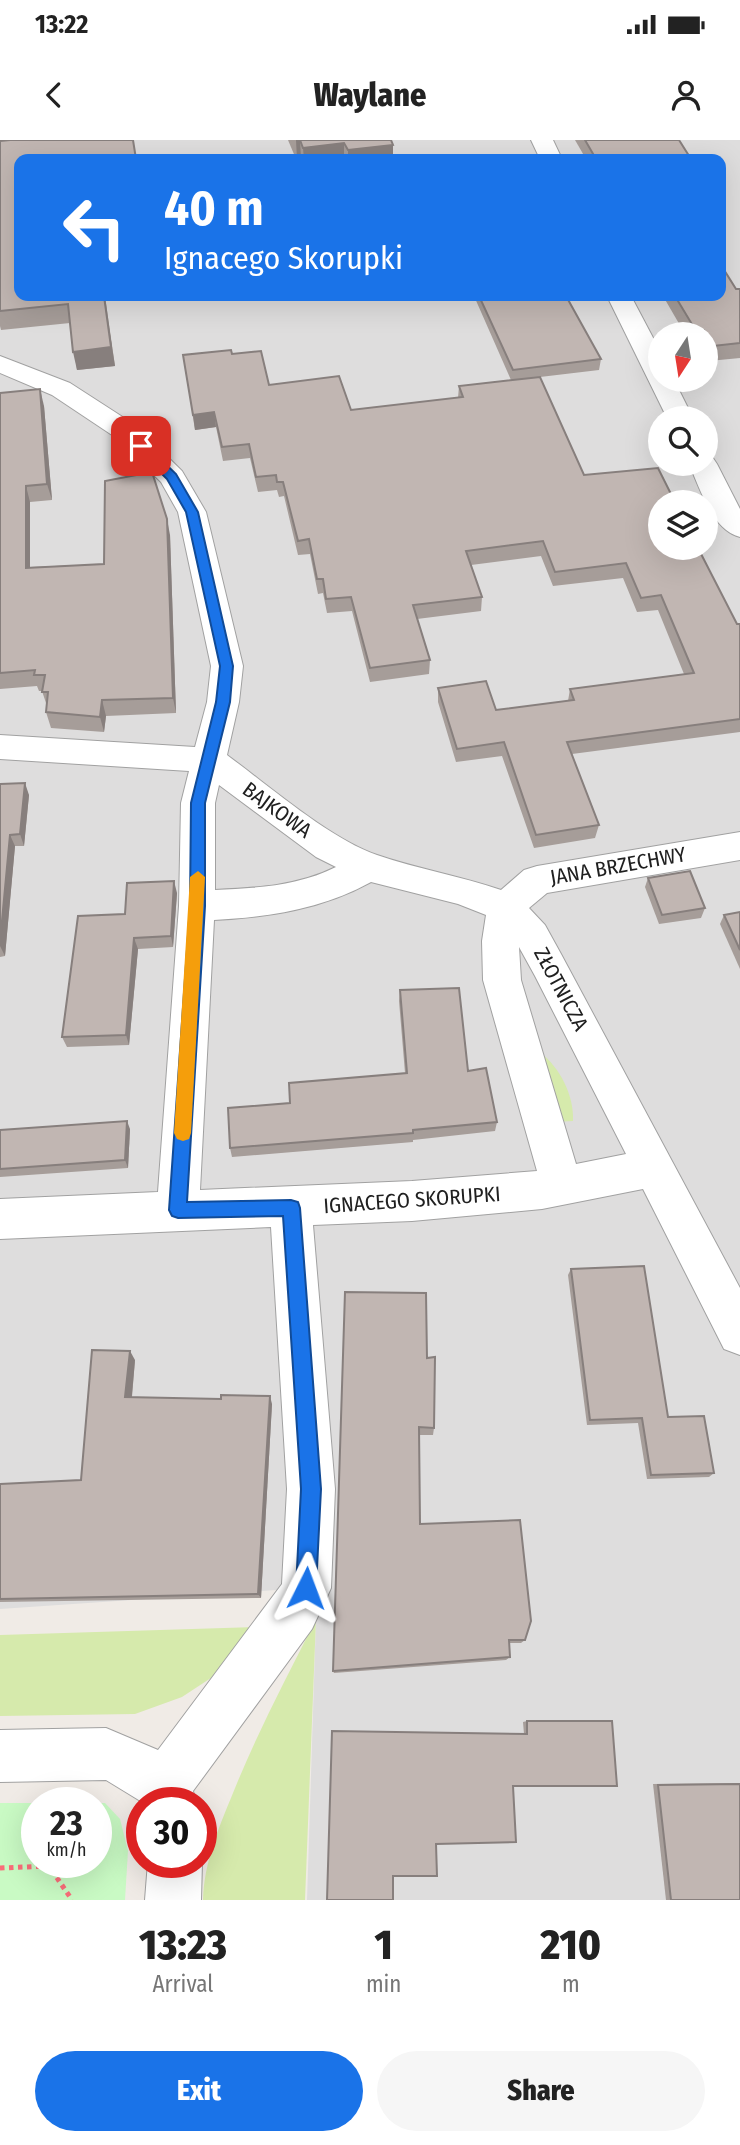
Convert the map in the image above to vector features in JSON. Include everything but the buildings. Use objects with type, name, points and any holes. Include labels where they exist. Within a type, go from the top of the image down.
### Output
[{"type":"street","points":[[622,301],[648,354]]},
{"type":"street","points":[[0,364],[61,389],[125,431],[172,477],[192,512],[227,666],[223,702],[198,803],[197,906],[178,1210]]},
{"type":"street","points":[[709,476],[726,511],[740,528]]},
{"type":"street","points":[[0,747],[209,760]]},
{"type":"street","name":"BAJKOWA","points":[[209,760],[328,847],[368,867],[462,891],[506,908]]},
{"type":"street","name":"JANA BRZECHWY","points":[[506,908],[537,880],[740,846]]},
{"type":"street","points":[[197,906],[289,900],[334,886],[368,867]]},
{"type":"street","name":"ZŁOTNICZA","points":[[506,908],[532,936],[740,1333]]},
{"type":"street","name":"ZŁOTNICZA","points":[[506,908],[500,941],[502,980],[562,1187]]},
{"type":"street","name":"IGNACEGO SKORUPKI","points":[[0,1219],[412,1201],[562,1187],[654,1168]]},
{"type":"street","points":[[172,1787],[294,1611],[306,1588],[311,1489],[291,1208]]},
{"type":"street","points":[[0,1756],[107,1754],[133,1765],[159,1787]]},
{"type":"street","points":[[173,1900],[174,1878]]},
{"type":"path","points":[[0,1868],[49,1866],[72,1900]]},
{"type":"shaded area","points":[[0,140],[740,140],[740,1900],[307,1900],[316,1619],[306,1588],[0,1609]]},
{"type":"green space","points":[[540,1052],[554,1066],[564,1083],[571,1102],[573,1121],[555,1122]]},
{"type":"green space","points":[[316,1619],[305,1900],[203,1900],[205,1878],[217,1878],[217,1835],[262,1727]]},
{"type":"green space","points":[[257,1627],[217,1674],[182,1697],[135,1714],[0,1716],[0,1635]]},
{"type":"green space","points":[[0,1803],[21,1803],[21,1878],[112,1878],[112,1810],[120,1819],[126,1843],[125,1900],[0,1900]]},
{"type":"slow traffic","points":[[183,1133],[198,877]]},
{"type":"route","points":[[141,446],[172,477],[192,512],[227,666],[223,702],[198,803],[197,906],[178,1210],[291,1208],[311,1489],[306,1588]]}]
